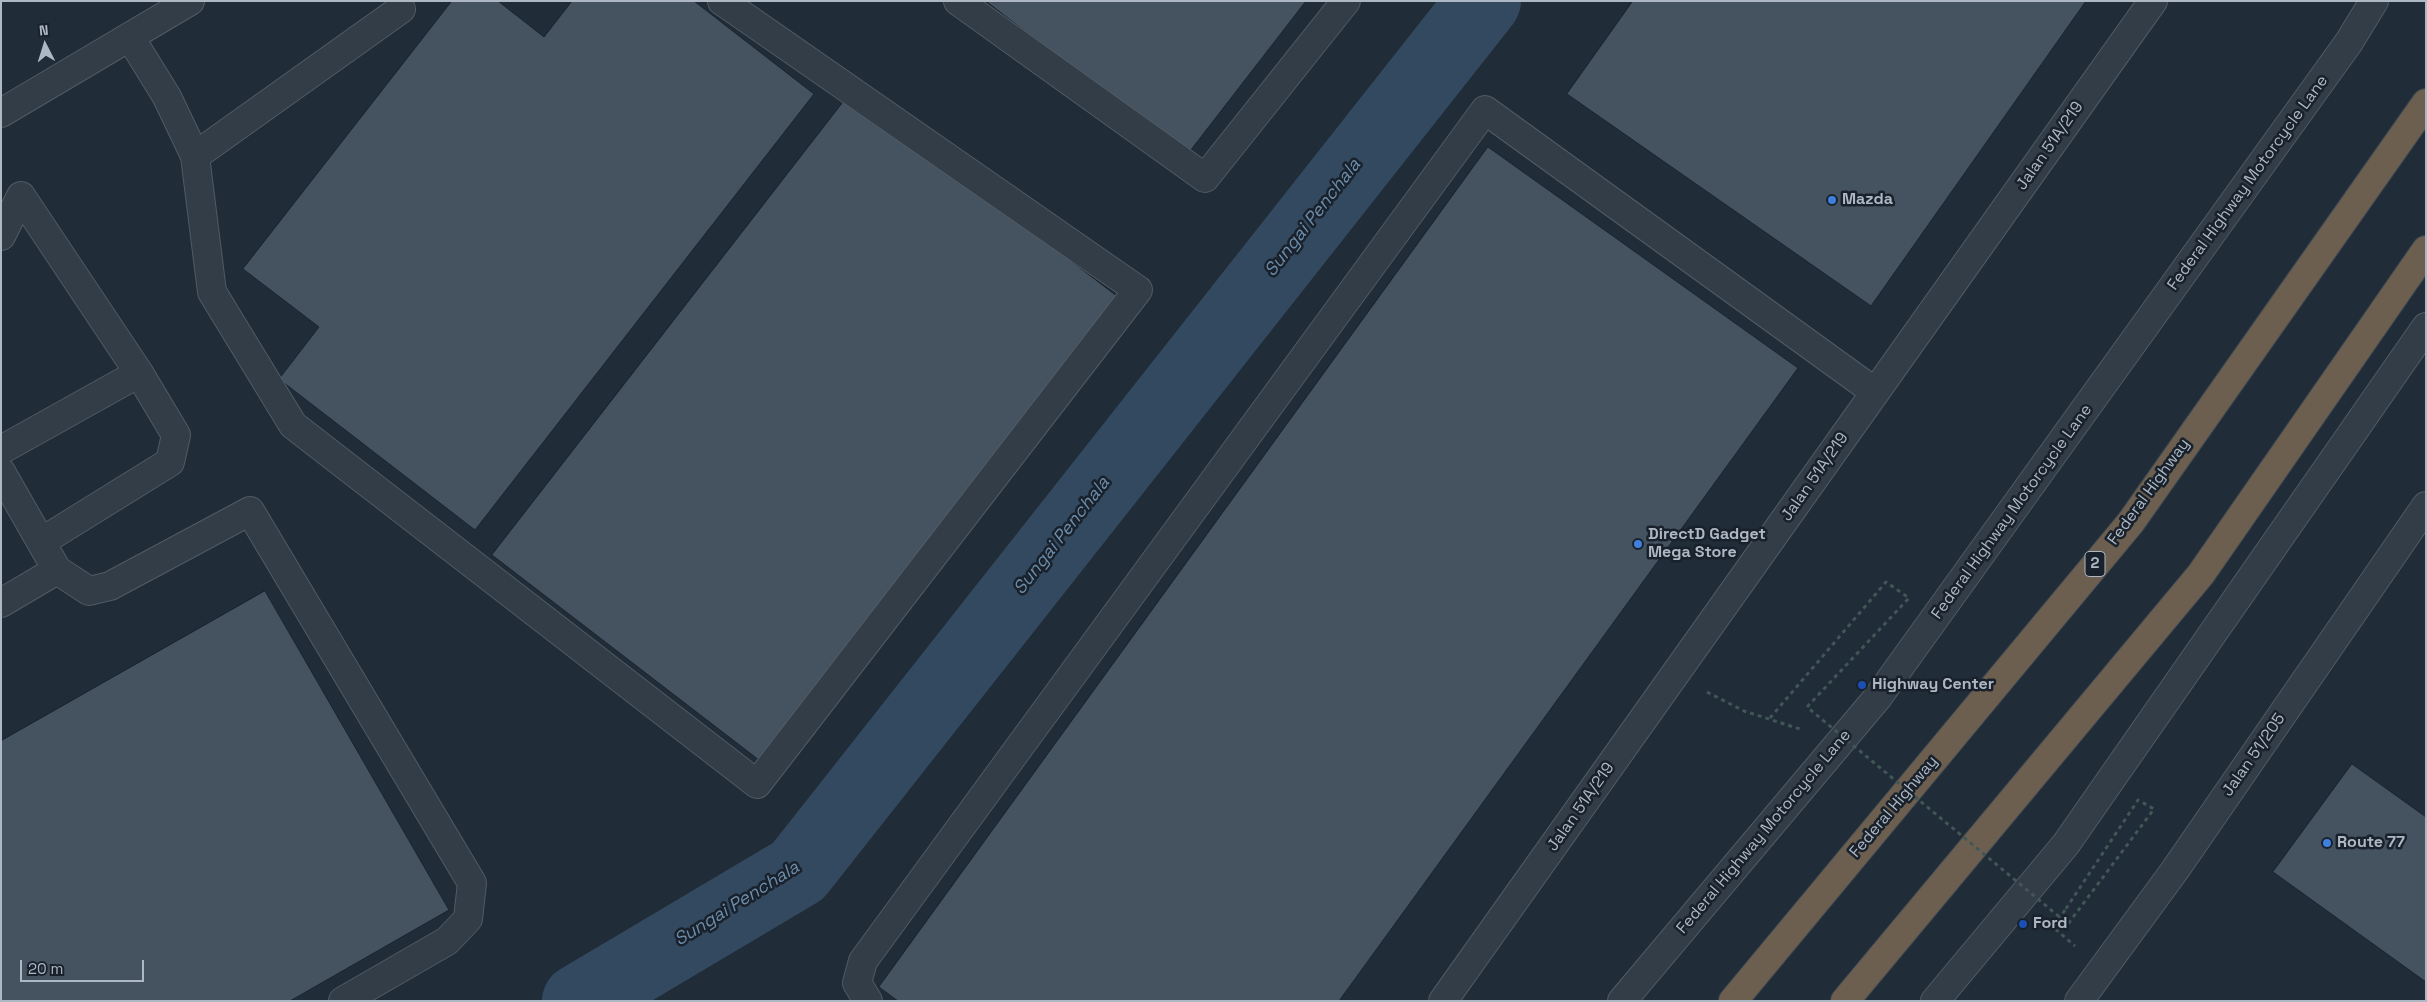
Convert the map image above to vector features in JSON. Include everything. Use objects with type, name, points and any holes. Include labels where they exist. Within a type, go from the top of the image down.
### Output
[{"type":"highway","name":"Federal Highway","points":[[1733,1001],[2131,522],[2426,103]]},
{"type":"highway","points":[[1845,1001],[2201,574],[2426,250]]},
{"type":"street","points":[[1,113],[190,1]]},
{"type":"street","points":[[130,37],[167,97],[195,156],[212,292],[293,425],[757,784],[1138,290],[722,1]]},
{"type":"street","points":[[958,1],[1205,178],[1346,1]]},
{"type":"street","name":"Jalan 51A/219","points":[[1443,1001],[2153,1]]},
{"type":"street","name":"Federal Highway Motorcycle Lane","points":[[1622,1001],[1878,697],[2349,42],[2374,1]]},
{"type":"street","points":[[195,156],[401,9]]},
{"type":"street","points":[[868,1001],[858,983],[863,960],[1485,110],[1875,392]]},
{"type":"street","points":[[1,236],[21,196],[139,373],[176,435],[170,462],[41,542]]},
{"type":"street","points":[[1935,1001],[2066,844],[2426,327]]},
{"type":"street","points":[[1,450],[139,373]]},
{"type":"street","points":[[1,472],[57,570],[89,591],[110,586],[250,512],[472,883],[468,919],[447,941],[343,1001]]},
{"type":"street","name":"Jalan 51/205","points":[[2079,1001],[2175,870],[2426,506]]},
{"type":"street","points":[[1,603],[57,570]]},
{"type":"path","points":[[1672,679],[1718,697],[1744,711],[1770,718],[1886,582],[1909,598],[1807,707],[1892,777],[2014,879],[2022,886],[2052,911],[2060,918],[2068,924],[2154,809],[2138,800],[2065,910],[2061,916],[2057,922],[2053,927]]},
{"type":"building","points":[[452,1],[498,1],[544,37],[572,1],[694,1],[814,94],[475,530],[279,379],[319,327],[243,269]]},
{"type":"building","points":[[986,1],[1306,1],[1187,155]]},
{"type":"building","name":"Mazda","points":[[1633,1],[2086,1],[1871,306],[1567,94]]},
{"type":"building","points":[[851,92],[1118,297],[759,760],[492,555]]},
{"type":"building","points":[[1488,147],[1798,368],[1339,1001],[898,1001],[879,987]]},
{"type":"building","points":[[265,591],[449,910],[290,1001],[1,1001],[1,741]]},
{"type":"building","points":[[2352,764],[2426,817],[2426,982],[2273,872]]},
{"type":"waterway","name":"Sungai Penchala","points":[[579,1001],[798,871],[1484,1]]},
{"type":"place","name":"Mazda","points":[[1832,200]]},
{"type":"place","name":"DirectD Gadget Mega Store","points":[[1638,544]]},
{"type":"place","name":"Highway Center","points":[[1862,685]]},
{"type":"place","name":"Route 77","points":[[2327,843]]},
{"type":"place","name":"Ford","points":[[2023,924]]}]
